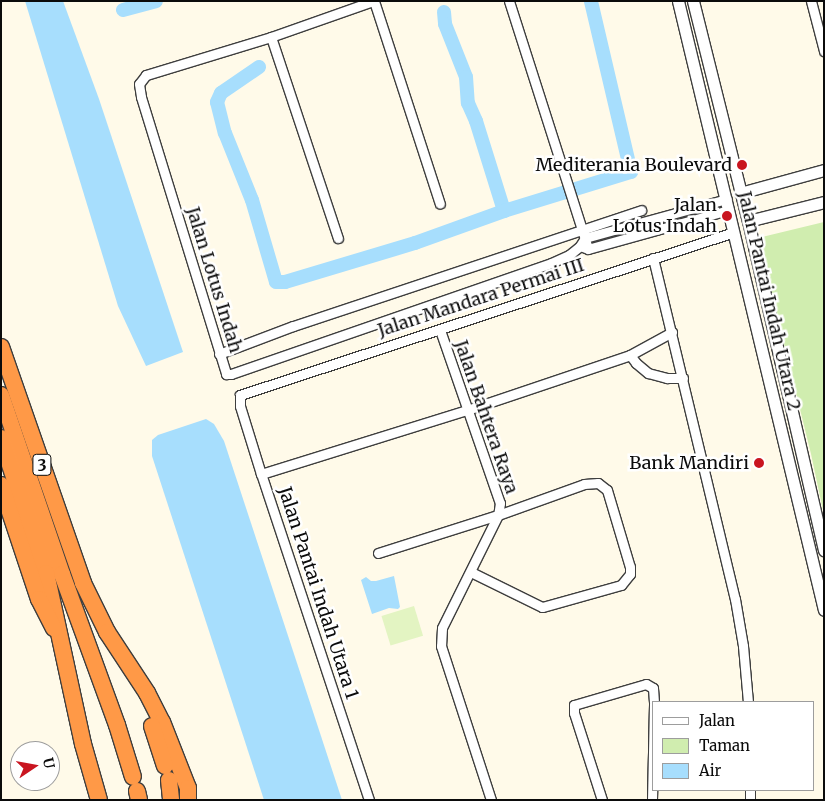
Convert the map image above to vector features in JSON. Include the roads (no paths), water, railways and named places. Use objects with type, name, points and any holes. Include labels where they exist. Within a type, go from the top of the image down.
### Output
[{"type":"highway","name":"3","points":[[1,347],[83,583],[107,632],[147,693],[162,722],[189,796]]},
{"type":"highway","name":"3","points":[[1,395],[62,574],[117,725],[136,789]]},
{"type":"highway","name":"3","points":[[1,438],[46,573],[83,744],[99,800]]},
{"type":"highway","name":"3","points":[[1,485],[38,599],[61,638]]},
{"type":"highway","points":[[127,664],[167,773],[171,800]]},
{"type":"street","name":"Jalan Lotus Indah","points":[[440,204],[373,1],[271,37],[146,75],[139,84],[141,98],[227,375],[551,262],[569,255],[584,241],[728,204]]},
{"type":"street","points":[[509,1],[565,173],[584,241]]},
{"type":"street","name":"Jalan Pantai Indah Utara 2","points":[[678,1],[824,610]]},
{"type":"street","name":"Jalan Pantai Indah Utara 2","points":[[693,1],[748,221],[824,550]]},
{"type":"street","points":[[811,1],[824,51]]},
{"type":"street","points":[[271,37],[338,238]]},
{"type":"street","points":[[728,204],[732,197],[726,171],[732,162]]},
{"type":"street","points":[[740,193],[824,170]]},
{"type":"street","points":[[748,221],[824,202]]},
{"type":"street","points":[[219,354],[293,326],[584,241],[642,210]]},
{"type":"street","name":"Jalan Mandara Permai III","points":[[239,397],[734,232]]},
{"type":"street","points":[[653,258],[735,599],[743,646],[748,701]]},
{"type":"street","name":"Jalan Bahtera Raya","points":[[440,330],[500,503],[498,515],[442,628],[441,646],[490,800]]},
{"type":"street","points":[[261,474],[467,410],[630,355],[672,332]]},
{"type":"street","points":[[630,355],[648,373],[667,378],[683,378]]},
{"type":"street","name":"Jalan Pantai Indah Utara 1","points":[[239,397],[240,406],[261,474],[369,800]]},
{"type":"street","points":[[471,572],[542,607],[621,585],[630,574],[630,566],[606,490],[598,483],[584,484],[498,515]]},
{"type":"street","name":"Jalan Bahtera Raya","points":[[378,553],[498,515]]},
{"type":"street","points":[[602,800],[574,713],[574,705],[646,684],[653,688],[654,701]]},
{"type":"water","points":[[25,1],[63,1],[99,99],[183,352],[146,366],[118,306]]},
{"type":"water","points":[[206,419],[214,424],[224,441],[342,800],[264,800],[152,456],[152,440],[158,435]]},
{"type":"water","points":[[394,576],[400,607],[398,609],[389,608],[372,614],[361,580],[366,577],[371,581],[376,581]]},
{"type":"waterway","points":[[123,10],[156,1]]},
{"type":"waterway","points":[[259,67],[221,93],[217,102],[225,133],[252,200],[276,282],[285,282],[415,243],[504,211],[631,172],[591,1]]},
{"type":"waterway","points":[[444,12],[445,24],[466,77],[468,103],[476,121],[504,211]]},
{"type":"place","name":"Mediterania Boulevard","points":[[742,165]]},
{"type":"place","name":"Jalan Lotus Indah","points":[[727,216]]},
{"type":"place","name":"Bank Mandiri","points":[[759,463]]}]
